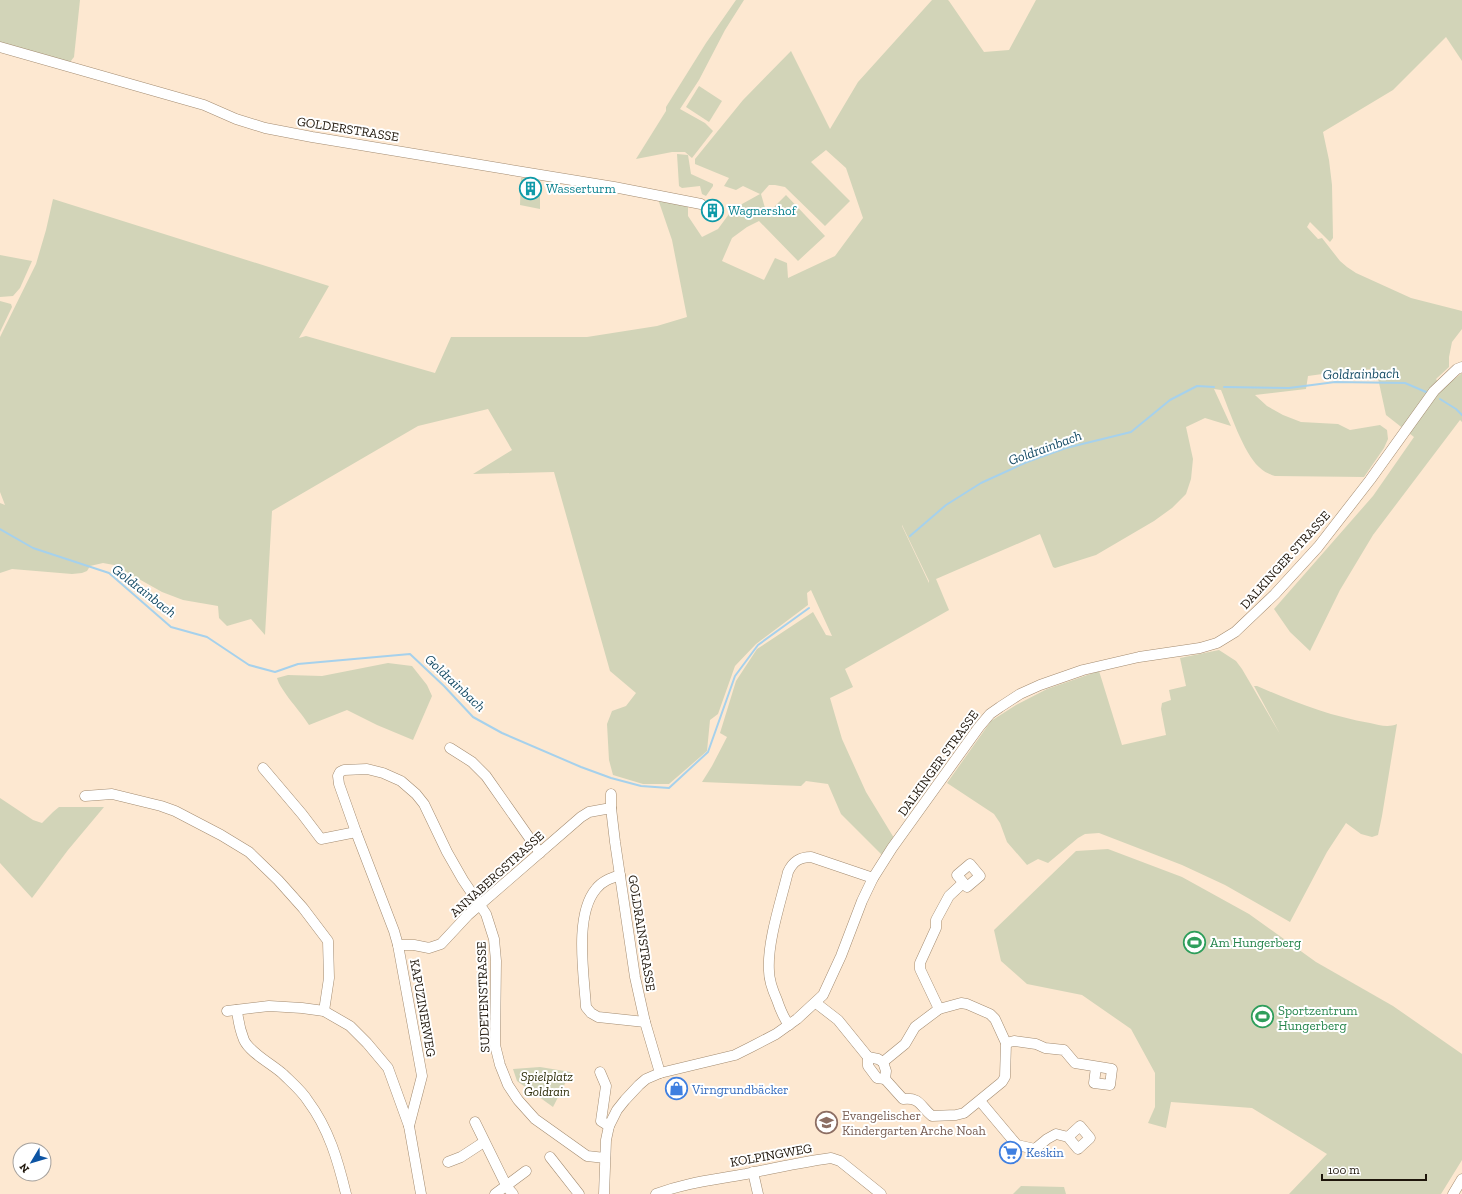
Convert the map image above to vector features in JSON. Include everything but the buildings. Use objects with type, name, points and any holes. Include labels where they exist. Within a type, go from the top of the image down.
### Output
[{"type":"street","name":"GOLDERSTRASSE","points":[[0,47],[204,105],[236,119],[265,128],[614,187],[701,204]]},
{"type":"street","name":"DALKINGER STRASSE","points":[[604,1194],[606,1140],[609,1126],[617,1110],[625,1100],[646,1080],[660,1073],[735,1055],[776,1034],[816,1003],[823,995],[841,956],[862,901],[873,878],[892,848],[979,727],[990,714],[1020,694],[1040,685],[1083,670],[1139,657],[1200,648],[1217,643],[1234,632],[1275,594],[1318,547],[1370,480],[1434,391],[1457,369],[1462,367]]},
{"type":"street","points":[[450,748],[472,762],[486,776],[540,853]]},
{"type":"street","points":[[263,768],[321,839],[356,832]]},
{"type":"street","name":"SUDETENSTRASSE","points":[[338,776],[340,772],[344,770],[367,769],[383,773],[401,781],[416,794],[424,804],[447,852],[463,880],[486,914],[494,939],[496,961],[495,1045],[500,1065],[508,1085],[518,1100],[535,1119],[544,1126],[587,1156],[605,1158]]},
{"type":"street","name":"KAPUZINERWEG","points":[[338,776],[339,784],[356,832],[398,945],[422,1076],[409,1126],[421,1194]]},
{"type":"street","points":[[85,796],[112,794],[161,806],[175,811],[249,852],[278,880],[303,908],[328,941],[329,978],[324,1011]]},
{"type":"street","name":"GOLDRAINSTRASSE","points":[[611,794],[611,808],[620,875],[636,977],[645,1022],[660,1073]]},
{"type":"street","name":"ANNABERGSTRASSE","points":[[398,945],[414,945],[430,948],[441,944],[480,904],[581,817],[589,812],[611,808]]},
{"type":"street","points":[[789,1025],[783,1018],[772,986],[769,972],[772,944],[788,872],[791,865],[803,857],[811,857],[873,878]]},
{"type":"street","points":[[620,875],[607,879],[596,887],[590,896],[582,928],[586,1007],[591,1013],[598,1017],[645,1022]]},
{"type":"street","points":[[939,1009],[920,969],[920,963],[936,928],[936,920],[949,896],[963,882]]},
{"type":"street","points":[[816,1003],[838,1020],[868,1057],[868,1066],[877,1078],[885,1078]]},
{"type":"street","points":[[868,1057],[878,1059],[883,1062],[886,1071],[885,1078],[903,1099],[912,1098],[917,1100],[932,1116],[956,1115],[964,1113],[980,1101],[998,1086],[1005,1077],[1007,1052],[1006,1043],[995,1019],[990,1014],[961,1003],[939,1009],[915,1027],[905,1044],[883,1062]]},
{"type":"street","points":[[346,1194],[338,1163],[327,1132],[308,1100],[283,1074],[255,1053],[244,1041],[240,1026],[232,1010],[269,1006],[302,1008],[324,1011],[350,1026],[388,1068],[409,1126]]},
{"type":"street","points":[[1006,1043],[1014,1041],[1036,1044],[1045,1048],[1064,1050],[1075,1063],[1096,1067]]},
{"type":"street","points":[[600,1072],[606,1086],[601,1121],[609,1126]]},
{"type":"street","points":[[980,1101],[1017,1145],[1035,1149],[1056,1134],[1068,1137]]},
{"type":"street","points":[[475,1122],[510,1190]]},
{"type":"street","points":[[448,1162],[461,1157],[484,1142]]},
{"type":"street","points":[[550,1156],[579,1194]]},
{"type":"street","name":"KOLPINGWEG","points":[[656,1194],[702,1180],[831,1158],[840,1161],[881,1194]]},
{"type":"street","points":[[495,1194],[510,1190],[526,1171]]},
{"type":"street","points":[[753,1172],[758,1194]]},
{"type":"street","points":[[1453,1194],[1462,1179]]},
{"type":"green space","points":[[0,0],[80,0],[74,57],[70,62],[66,63],[0,44]]},
{"type":"green space","points":[[736,0],[744,0],[725,30],[699,80],[680,109],[705,123],[713,131],[692,158],[685,152],[672,152],[636,159],[706,43]]},
{"type":"green space","points":[[932,0],[949,1],[984,52],[1009,50],[1036,0],[1462,0],[1462,61],[1446,37],[1393,90],[1323,132],[1329,160],[1332,185],[1333,238],[1330,242],[1310,222],[1307,227],[1318,239],[1322,238],[1340,261],[1356,273],[1411,298],[1462,311],[1462,329],[1452,342],[1449,367],[1436,379],[1442,389],[1462,373],[1462,422],[1460,420],[1373,535],[1340,590],[1310,651],[1290,632],[1274,609],[1373,496],[1414,437],[1386,415],[1376,369],[1344,371],[1308,376],[1306,389],[1255,395],[1267,406],[1283,415],[1301,422],[1338,424],[1350,430],[1380,425],[1387,430],[1388,439],[1384,448],[1364,477],[1275,476],[1265,472],[1253,460],[1242,442],[1221,390],[1214,389],[1231,426],[1205,418],[1186,427],[1193,459],[1191,479],[1186,494],[1172,508],[1154,521],[1096,555],[1055,568],[1053,567],[1040,534],[936,579],[949,610],[845,669],[853,687],[830,698],[842,739],[866,792],[894,838],[882,855],[841,814],[828,784],[806,781],[801,786],[702,782],[727,737],[720,733],[736,681],[757,649],[813,612],[826,635],[832,636],[811,590],[807,593],[808,605],[756,644],[735,666],[718,714],[710,720],[707,751],[669,784],[643,784],[613,775],[609,760],[607,724],[612,711],[626,706],[636,693],[610,671],[554,472],[473,474],[512,450],[488,409],[418,426],[272,511],[265,635],[251,619],[227,626],[219,618],[218,606],[183,600],[162,592],[114,565],[103,563],[90,566],[87,571],[82,573],[72,574],[12,569],[0,573],[0,503],[5,505],[0,492],[0,337],[36,264],[53,199],[329,286],[299,338],[306,336],[435,373],[451,337],[587,337],[657,326],[687,317],[672,240],[659,202],[659,197],[688,202],[688,216],[702,237],[718,229],[729,214],[742,204],[760,194],[743,186],[736,190],[724,186],[729,178],[695,164],[695,159],[743,100],[791,51],[830,129],[858,82]],"holes":[[[826,150],[846,168],[863,218],[835,256],[788,278],[787,263],[775,258],[764,280],[722,261],[732,238],[747,227],[759,221],[798,261],[825,236],[786,195],[773,208],[765,208],[761,194],[769,185],[785,187],[825,226],[850,201],[811,162]],[[902,526],[929,581],[929,583]]]},
{"type":"green space","points":[[699,86],[722,101],[709,122],[686,107]]},
{"type":"green space","points":[[677,154],[688,155],[691,174],[713,184],[706,196],[702,194],[700,186],[682,188],[679,186]]},
{"type":"green space","points":[[521,178],[540,181],[540,209],[520,205]]},
{"type":"green space","points":[[0,255],[32,261],[20,288],[13,296],[0,297]]},
{"type":"green space","points":[[0,301],[11,304],[12,307],[0,332]]},
{"type":"green space","points":[[1219,650],[1236,661],[1242,669],[1280,734],[1254,686],[1340,717],[1384,726],[1397,724],[1378,835],[1372,837],[1361,834],[1346,823],[1327,852],[1290,922],[1225,885],[1182,865],[1099,833],[1085,834],[1078,838],[1048,863],[1038,859],[1027,865],[1007,842],[1000,823],[994,814],[947,783],[991,721],[1016,705],[1047,689],[1099,671],[1122,745],[1166,735],[1161,709],[1162,703],[1171,700],[1169,690],[1186,686],[1180,658]]},
{"type":"green space","points":[[388,663],[412,666],[427,685],[432,696],[413,740],[377,725],[347,710],[309,725],[282,689],[277,678],[288,675],[322,676]]},
{"type":"green space","points":[[0,798],[33,820],[42,823],[59,807],[104,807],[68,850],[32,898],[0,863]]},
{"type":"green space","name":"Sportzentrum Hungerberg","points":[[1108,849],[1182,877],[1249,914],[1316,962],[1393,1006],[1462,1054],[1462,1160],[1441,1194],[1289,1194],[1327,1154],[1252,1108],[1171,1102],[1166,1128],[1148,1123],[1155,1107],[1155,1073],[1131,1029],[1082,995],[1027,984],[1001,961],[994,930],[1076,851]]},
{"type":"green space","name":"Spielplatz Goldrain","points":[[540,1067],[571,1072],[553,1107],[517,1081],[513,1069]]},
{"type":"green space","points":[[1021,1186],[1064,1187],[1066,1194],[1013,1194]]},
{"type":"waterway","name":"Goldrainbach","points":[[1224,387],[1289,388],[1335,382],[1405,383],[1426,392]]},
{"type":"waterway","name":"Goldrainbach","points":[[910,536],[946,505],[981,483],[1027,462],[1066,448],[1131,432],[1170,400],[1197,386],[1214,387]]},
{"type":"waterway","name":"Goldrainbach","points":[[1440,399],[1456,409],[1462,415]]},
{"type":"waterway","name":"Goldrainbach","points":[[0,529],[33,548],[109,573],[171,627],[207,637],[249,665],[275,672],[298,664],[410,654],[444,686],[473,717],[502,733],[581,767],[611,778],[641,786],[669,788],[708,752],[735,676],[758,645],[809,608]]},
{"type":"place","name":"Wasserturm","points":[[530,188]]},
{"type":"place","name":"Wagnershof","points":[[713,210]]},
{"type":"place","name":"Am Hungerberg","points":[[1194,942]]},
{"type":"place","name":"Sportzentrum Hungerberg","points":[[1262,1017]]},
{"type":"place","name":"Virngrundbäcker","points":[[676,1089]]},
{"type":"place","name":"Evangelischer Kindergarten Arche Noah","points":[[826,1122]]},
{"type":"place","name":"Keskin","points":[[1010,1152]]}]
